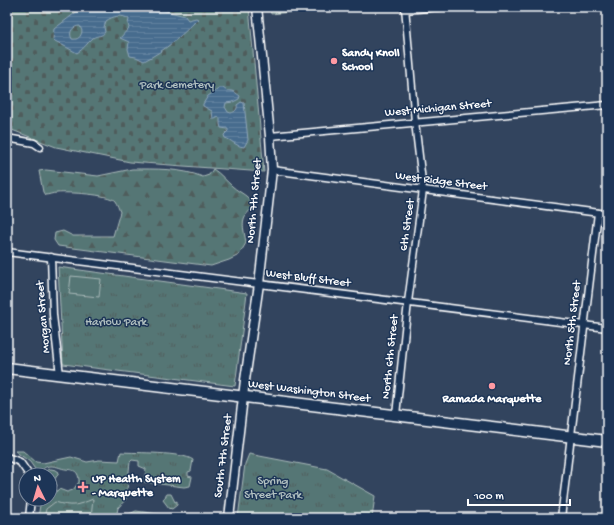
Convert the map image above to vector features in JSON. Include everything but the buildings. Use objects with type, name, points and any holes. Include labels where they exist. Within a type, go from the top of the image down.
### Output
[{"type":"main road","name":"West Washington Street","points":[[7,368],[607,441]]},
{"type":"street","name":"North 7th Street","points":[[243,397],[259,284],[272,170],[257,7]]},
{"type":"street","points":[[405,9],[440,7]]},
{"type":"street","name":"6th Street","points":[[405,9],[415,122],[423,190],[408,302]]},
{"type":"street","name":"West Michigan Street","points":[[270,136],[607,105]]},
{"type":"street","points":[[7,138],[34,143],[40,147]]},
{"type":"street","name":"West Ridge Street","points":[[272,170],[607,214]]},
{"type":"street","name":"North 5th Street","points":[[561,518],[598,213]]},
{"type":"street","name":"West Bluff Street","points":[[7,252],[607,328]]},
{"type":"street","name":"Morgan Street","points":[[51,257],[53,315],[60,375]]},
{"type":"street","name":"North 6th Street","points":[[396,415],[408,302]]},
{"type":"street","name":"South 7th Street","points":[[229,518],[243,397]]},
{"type":"street","points":[[7,457],[20,462],[23,467]]},
{"type":"street","points":[[29,518],[30,507]]},
{"type":"green space","name":"Park Cemetery","points":[[7,7],[249,7],[264,172],[130,162],[56,147],[7,129]]},
{"type":"green space","points":[[270,7],[329,7],[329,8],[271,14]]},
{"type":"green space","points":[[132,169],[159,169],[186,172],[203,177],[209,175],[213,169],[218,173],[247,197],[254,208],[249,211],[244,219],[243,228],[246,243],[239,255],[211,266],[58,246],[54,240],[55,233],[63,231],[73,236],[113,236],[120,212],[115,201],[105,197],[69,193],[45,195],[43,192],[39,171],[46,170],[98,176]]},
{"type":"green space","name":"Harlow Park","points":[[58,267],[247,293],[235,386],[63,364]]},
{"type":"green space","points":[[71,276],[101,279],[99,297],[69,294]]},
{"type":"green space","points":[[15,451],[23,451],[36,462],[43,463],[71,457],[87,462],[99,460],[119,461],[121,452],[159,453],[188,457],[193,460],[191,471],[188,472],[188,476],[192,477],[190,486],[184,487],[144,482],[146,469],[139,466],[139,461],[132,460],[130,462],[126,499],[118,508],[116,518],[38,518],[40,507],[58,507],[58,490],[67,492],[73,490],[79,482],[79,477],[73,470],[54,466],[33,467],[30,462]]},
{"type":"green space","name":"Spring Street Park","points":[[249,454],[327,469],[375,496],[372,518],[238,518],[245,464]]},
{"type":"green space","points":[[167,494],[171,494],[175,502],[177,501],[177,505],[172,509],[169,508],[163,500]]},
{"type":"green space","points":[[93,499],[91,518],[44,518],[46,509],[49,507],[58,507],[58,503],[66,505],[82,503]]},
{"type":"green space","points":[[136,511],[187,518],[128,518],[129,514]]},
{"type":"water","points":[[83,7],[109,7],[119,11],[136,7],[152,7],[156,12],[162,10],[185,16],[188,20],[198,19],[172,43],[144,61],[130,56],[128,49],[129,42],[120,38],[129,28],[129,19],[126,17],[117,16],[106,21],[104,34],[93,38],[82,50],[77,53],[53,39],[54,29]],"holes":[[[80,26],[82,31],[79,38],[72,39],[71,32],[73,28]]]},
{"type":"water","points":[[220,88],[227,91],[233,91],[240,96],[239,99],[233,102],[226,103],[225,107],[228,112],[234,112],[237,109],[237,105],[241,102],[244,103],[248,140],[244,147],[225,138],[224,135],[228,129],[221,128],[220,118],[213,119],[212,111],[203,106],[208,96]]},
{"type":"place","name":"Sandy Knoll School","points":[[334,61]]},
{"type":"place","name":"Ramada Marquette","points":[[492,386]]},
{"type":"place","name":"UP Health System - Marquette","points":[[83,487]]}]
